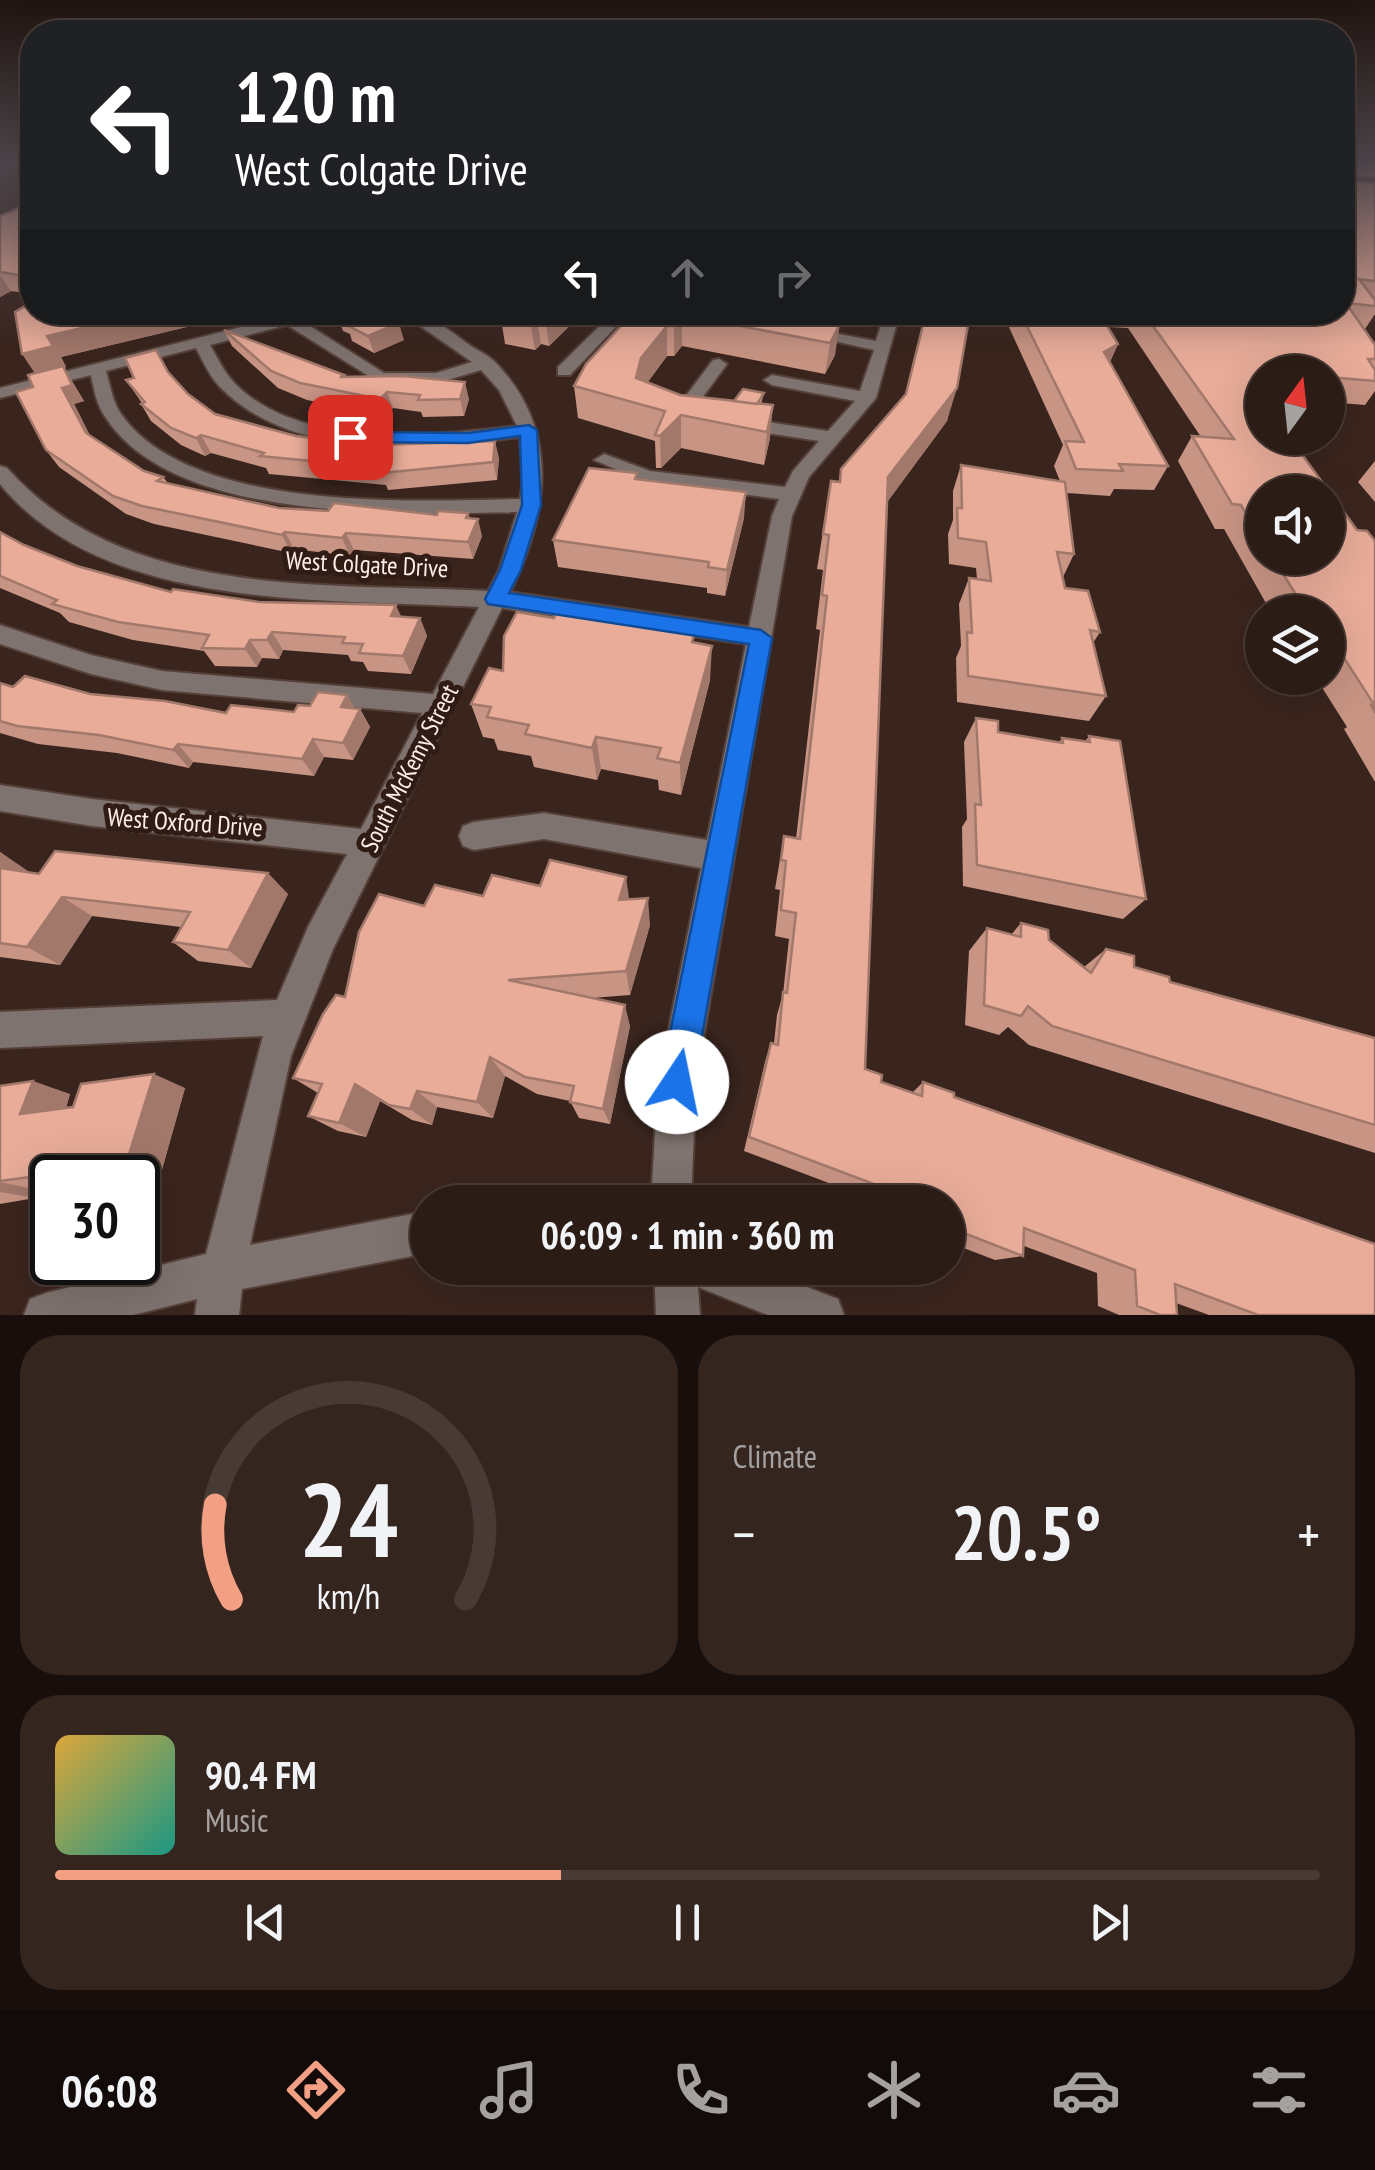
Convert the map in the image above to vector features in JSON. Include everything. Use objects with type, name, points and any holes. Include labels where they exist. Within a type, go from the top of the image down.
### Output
[{"type":"street","points":[[0,393],[278,325]]},
{"type":"street","points":[[289,325],[380,378],[437,378],[487,363]]},
{"type":"street","name":"South McKemy Street","points":[[217,1315],[223,1271],[273,1056],[288,1017],[320,939],[496,599],[518,552],[531,505],[529,430],[507,386],[487,363],[431,325]]},
{"type":"street","points":[[564,371],[610,325]]},
{"type":"street","points":[[671,1185],[677,1082],[782,516],[800,474],[867,398],[890,325]]},
{"type":"street","points":[[790,330],[885,347]]},
{"type":"street","points":[[202,344],[212,371],[228,390],[253,407],[312,429],[350,437],[407,440],[529,430]]},
{"type":"street","points":[[719,364],[689,404],[721,421],[834,438]]},
{"type":"street","points":[[96,368],[114,417],[149,451],[208,480],[290,499],[338,504],[531,505]]},
{"type":"street","points":[[772,380],[867,398]]},
{"type":"street","points":[[604,460],[646,476],[791,494]]},
{"type":"street","name":"West Colgate Drive","points":[[0,472],[31,506],[83,540],[160,571],[281,588],[496,599],[761,638]]},
{"type":"street","points":[[0,634],[71,661],[183,684],[401,698],[441,706]]},
{"type":"street","name":"West Oxford Drive","points":[[0,798],[80,814],[295,830],[370,844]]},
{"type":"street","points":[[474,836],[544,826],[720,858]]},
{"type":"street","points":[[0,1030],[288,1017]]},
{"type":"street","points":[[46,1315],[223,1271],[410,1235]]},
{"type":"street","points":[[675,1285],[678,1315]]},
{"type":"street","points":[[747,1285],[822,1315]]},
{"type":"building","points":[[0,223],[20,223],[20,275],[0,272]]},
{"type":"building","points":[[1355,223],[1375,223],[1375,281],[1359,279],[1375,300],[1375,306],[1355,304]]},
{"type":"building","points":[[20,309],[20,325],[95,325],[47,336],[53,346],[22,354],[15,312]]},
{"type":"building","points":[[1355,316],[1375,345],[1375,359],[1368,359],[1375,370],[1375,381],[1345,378],[1345,355],[1245,355],[1245,455],[1302,455],[1317,475],[1245,475],[1245,512],[1241,505],[1232,504],[1192,436],[1234,439],[1152,325],[1355,325]]},
{"type":"building","points":[[347,325],[394,325],[368,336]]},
{"type":"building","points":[[622,325],[675,325],[667,326],[641,358],[636,378],[680,395],[773,405],[767,432],[681,415],[660,436],[655,435],[665,411],[574,386],[586,364]]},
{"type":"building","points":[[735,325],[839,325],[830,343]]},
{"type":"building","points":[[923,325],[968,325],[957,388],[888,477],[865,1069],[882,1075],[881,1082],[922,1096],[923,1082],[954,1093],[954,1097],[1375,1244],[1375,1315],[1258,1315],[1175,1284],[1177,1315],[1160,1315],[1137,1306],[1135,1270],[1024,1228],[1023,1256],[965,1233],[965,1185],[876,1185],[749,1137],[771,1043],[778,1045],[783,992],[787,993],[796,913],[781,910],[786,861],[781,860],[784,836],[800,839],[827,596],[822,595],[829,535],[823,534],[831,481],[840,482],[841,469],[906,394]]},
{"type":"building","points":[[1026,325],[1107,325],[1118,344],[1104,352],[1168,466],[1119,464],[1123,471],[1076,469],[1065,441],[1084,442]]},
{"type":"building","points":[[224,330],[344,375],[340,377],[402,376],[465,382],[460,399],[418,400],[420,395],[387,392],[380,399],[300,383],[271,371]]},
{"type":"building","points":[[156,350],[168,372],[188,394],[215,414],[296,436],[380,445],[495,441],[493,462],[382,473],[384,468],[260,456],[264,453],[201,435],[196,438],[171,428],[141,404],[145,402],[126,380],[134,378],[125,358]]},
{"type":"building","points":[[63,366],[72,385],[62,388],[86,433],[144,471],[163,477],[157,481],[279,508],[328,511],[334,503],[437,515],[438,511],[468,513],[466,518],[478,519],[468,542],[346,533],[342,538],[285,532],[282,535],[142,506],[113,496],[46,450],[16,392],[33,387],[28,375]]},
{"type":"building","points":[[743,389],[764,393],[757,404],[734,401]]},
{"type":"building","points":[[961,465],[1065,482],[1074,554],[1057,552],[1065,588],[1088,591],[1100,632],[1090,630],[1106,696],[968,676],[967,632],[972,633],[969,578],[991,581],[986,542],[958,538]]},
{"type":"building","points":[[589,468],[637,473],[635,479],[746,492],[727,570],[708,567],[709,562],[553,540]]},
{"type":"building","points":[[1345,514],[1357,530],[1367,531],[1375,541],[1375,706],[1345,659],[1345,595],[1296,595],[1284,575],[1345,575]]},
{"type":"building","points":[[0,532],[77,566],[171,592],[173,589],[259,602],[396,605],[391,616],[420,618],[403,656],[359,653],[363,644],[342,643],[345,637],[272,632],[267,640],[250,640],[245,649],[202,648],[209,635],[118,622],[52,604],[57,600],[0,576]]},
{"type":"building","points":[[558,609],[634,622],[636,618],[654,621],[695,631],[692,642],[712,646],[680,763],[657,758],[661,748],[596,737],[592,748],[525,734],[529,725],[487,717],[491,707],[471,704],[489,668],[503,671],[504,636],[517,612],[554,618]]},
{"type":"building","points":[[25,676],[90,694],[165,701],[226,713],[231,705],[294,712],[298,705],[310,706],[318,692],[347,695],[341,707],[360,709],[343,743],[313,739],[302,759],[178,744],[173,750],[0,721],[0,683],[13,687]]},
{"type":"building","points":[[976,718],[998,721],[998,732],[1063,743],[1062,738],[1090,742],[1089,736],[1120,741],[1146,899],[977,865],[975,804],[981,805]]},
{"type":"building","points":[[55,851],[268,873],[228,950],[173,942],[190,912],[62,897],[27,947],[0,943],[0,868],[39,874]]},
{"type":"building","points":[[550,860],[626,877],[619,900],[648,898],[626,971],[508,980],[625,1005],[603,1109],[570,1102],[574,1086],[525,1077],[490,1057],[477,1102],[417,1091],[410,1109],[389,1105],[355,1084],[339,1123],[308,1116],[322,1084],[293,1078],[323,1014],[336,995],[345,997],[359,932],[379,894],[424,906],[435,885],[483,896],[492,875],[540,886]]},
{"type":"building","points":[[1021,923],[1048,930],[1049,940],[1091,973],[1106,949],[1134,956],[1134,967],[1169,977],[1170,982],[1375,1038],[1375,1125],[1052,1026],[1028,1006],[1021,1016],[984,1005],[987,928],[1021,937]]},
{"type":"building","points":[[154,1074],[129,1155],[30,1155],[30,1177],[0,1181],[0,1086],[33,1081],[20,1114],[73,1107],[81,1084]]},
{"type":"route","points":[[350,437],[468,438],[529,430],[531,505],[524,533],[496,599],[761,638],[677,1082]]}]
